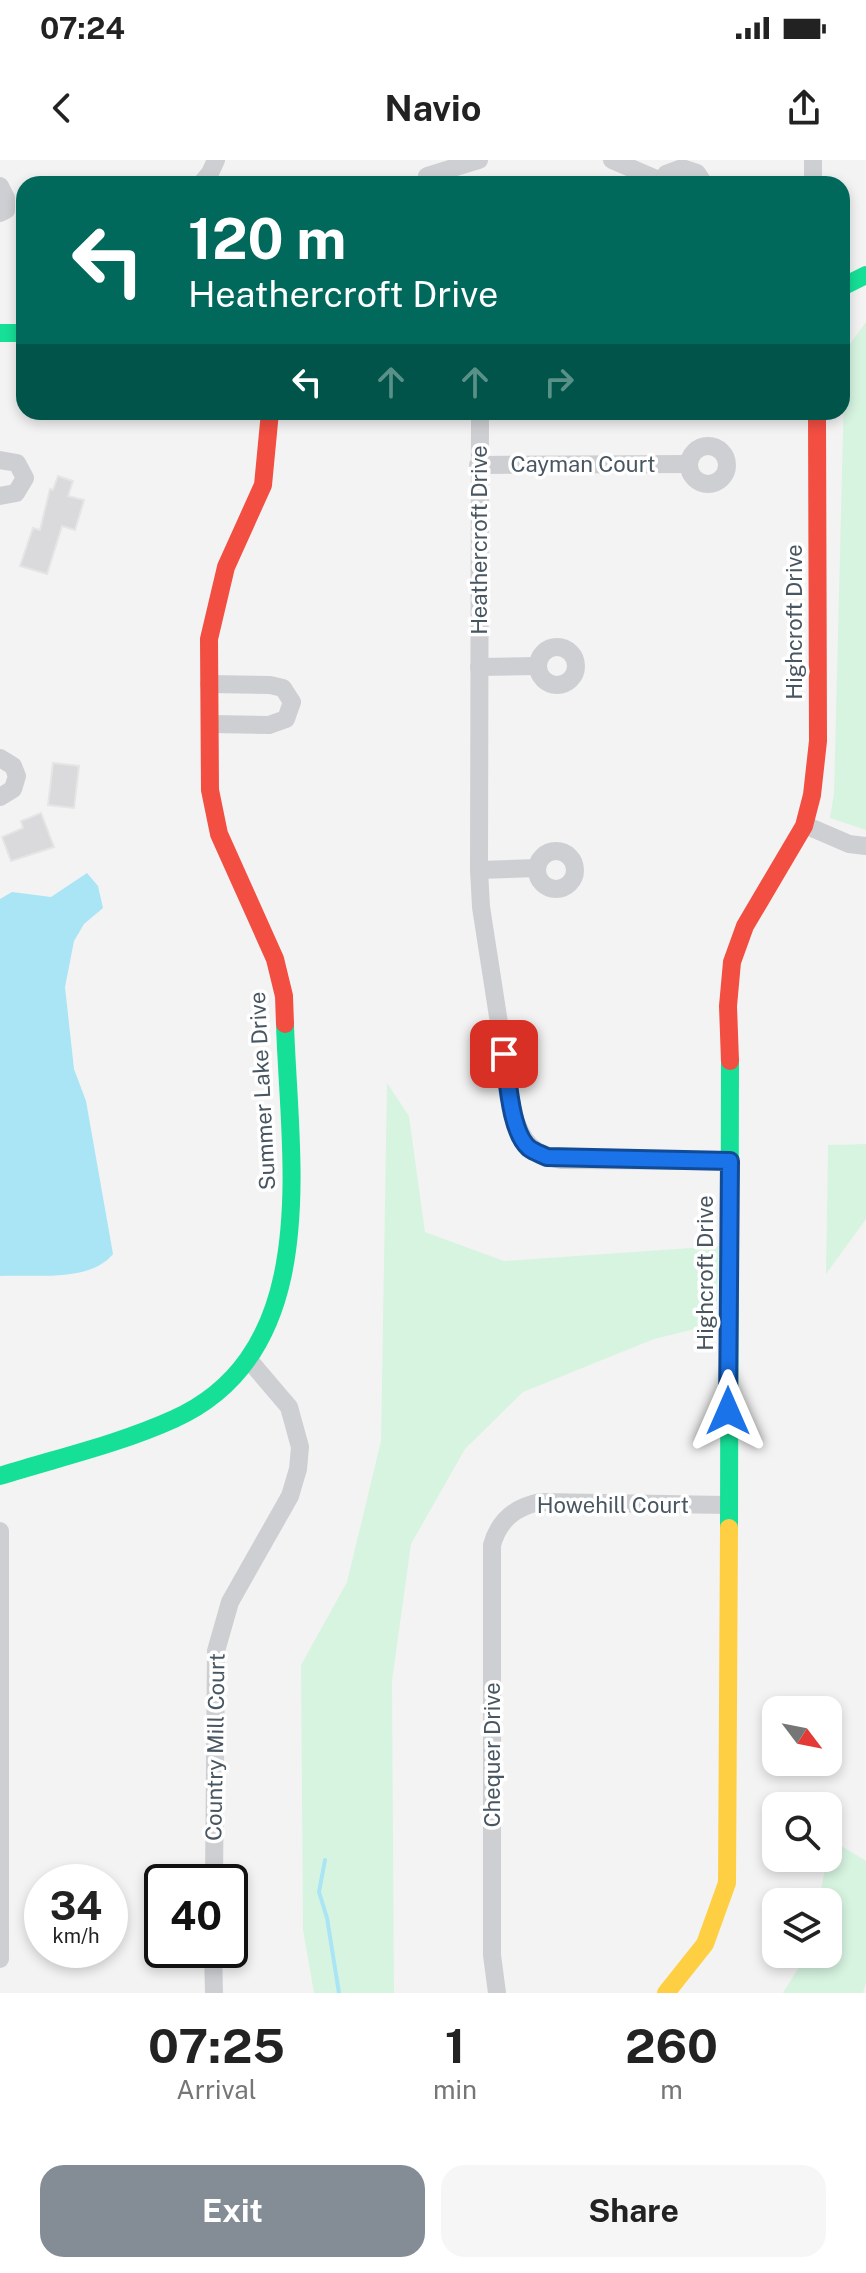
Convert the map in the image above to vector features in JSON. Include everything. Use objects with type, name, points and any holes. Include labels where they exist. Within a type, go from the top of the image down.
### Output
[{"type":"street","points":[[426,173],[479,160]]},
{"type":"street","points":[[612,160],[648,176]]},
{"type":"street","points":[[665,176],[682,168],[699,176]]},
{"type":"street","points":[[0,186],[6,198],[3,212]]},
{"type":"street","name":"Summer Lake Drive","points":[[0,1476],[177,1418],[207,1399],[249,1360],[277,1303],[287,1263],[291,1220],[286,1020],[275,959],[219,834],[210,790],[209,684],[209,639],[218,589],[263,485],[270,420]]},
{"type":"street","name":"Heathercroft Drive","points":[[480,420],[481,907],[513,1113],[520,1135],[529,1147],[547,1157],[562,1160],[730,1161]]},
{"type":"street","name":"Highcroft Drive","points":[[666,1993],[705,1944],[727,1883],[729,986],[732,960],[746,925],[805,825],[814,791],[818,741],[817,420]]},
{"type":"street","points":[[0,460],[17,463],[25,478],[16,493],[0,496]]},
{"type":"street","name":"Cayman Court","points":[[478,465],[689,464]]},
{"type":"street","name":"Heathercroft Drive","points":[[479,667],[537,666]]},
{"type":"street","points":[[209,684],[270,685],[283,688],[292,702],[286,719],[269,725],[211,724]]},
{"type":"street","points":[[0,758],[13,766],[17,776],[13,789],[0,797]]},
{"type":"street","points":[[805,825],[849,844],[866,846]]},
{"type":"street","points":[[479,870],[537,868]]},
{"type":"street","name":"Country Mill Court","points":[[214,1864],[216,1651],[230,1602],[290,1496],[298,1469],[300,1447],[289,1407],[249,1360]]},
{"type":"street","name":"Howehill Court","points":[[504,1520],[525,1505],[540,1502],[727,1505]]},
{"type":"street","name":"Chequer Drive","points":[[497,1993],[492,1955],[492,1545],[504,1520]]},
{"type":"street","points":[[0,1531],[0,1959]]},
{"type":"street","points":[[215,1968],[218,1993]]},
{"type":"green space","points":[[866,322],[866,830],[830,818],[834,793],[843,420],[850,420],[850,344]]},
{"type":"green space","points":[[387,1083],[409,1116],[425,1232],[504,1261],[719,1246],[716,1324],[654,1339],[523,1392],[465,1449],[411,1544],[392,1681],[394,1993],[314,1993],[303,1930],[301,1665],[347,1582],[381,1441]]},
{"type":"green space","points":[[866,1144],[866,1219],[826,1274],[828,1145]]},
{"type":"green space","points":[[842,1846],[866,1861],[866,1982],[863,1993],[783,1993],[798,1968],[842,1968],[842,1888],[821,1888],[824,1872],[842,1872]]},
{"type":"water","points":[[87,873],[98,886],[103,908],[84,924],[74,941],[65,987],[74,1069],[86,1101],[113,1254],[103,1263],[76,1273],[0,1276],[0,899],[12,892],[51,897]]},
{"type":"building","points":[[58,476],[73,481],[68,496],[84,500],[75,530],[62,526],[47,574],[20,566],[33,528],[40,530],[50,489],[53,490]]},
{"type":"building","points":[[53,763],[79,766],[74,808],[48,805]]},
{"type":"building","points":[[41,813],[54,847],[11,861],[2,837],[23,828],[21,821]]},
{"type":"waterway","points":[[325,1860],[319,1892],[327,1918],[339,1993]]},
{"type":"traffic: fast","points":[[850,283],[866,275]]},
{"type":"traffic: fast","points":[[0,333],[16,333]]},
{"type":"traffic: fast","points":[[0,1476],[110,1443],[174,1419],[222,1388],[256,1347],[277,1299],[288,1246],[291,1132],[285,1024]]},
{"type":"traffic: fast","points":[[729,1528],[730,1061]]},
{"type":"traffic: slow","points":[[666,1993],[705,1944],[727,1883],[729,1528]]},
{"type":"traffic: jam","points":[[269,420],[263,485],[226,567],[209,639],[210,790],[219,834],[275,959],[284,996],[285,1024]]},
{"type":"traffic: jam","points":[[730,1061],[728,1006],[732,962],[745,926],[804,826],[812,795],[818,741],[817,420]]},
{"type":"route","points":[[504,1054],[513,1113],[520,1135],[529,1147],[547,1157],[562,1160],[730,1161],[728,1411]]}]
